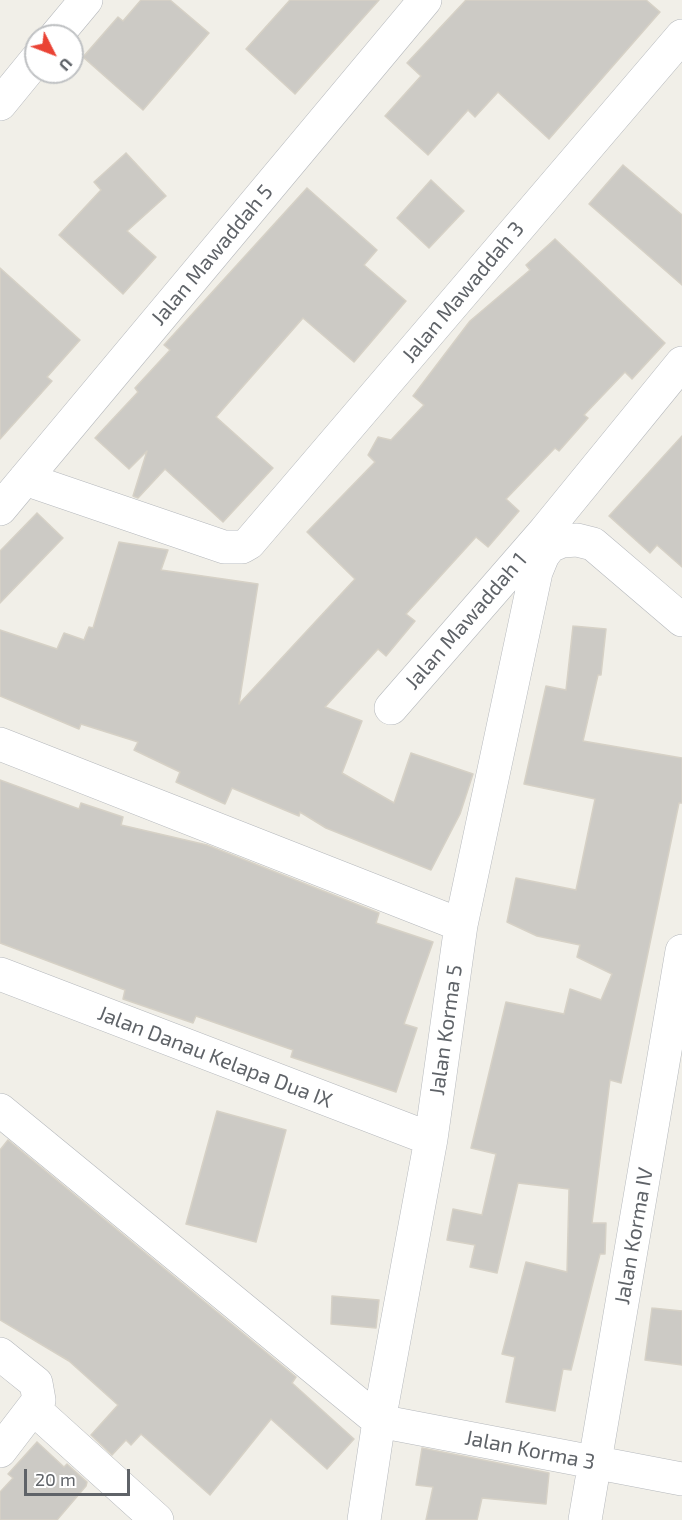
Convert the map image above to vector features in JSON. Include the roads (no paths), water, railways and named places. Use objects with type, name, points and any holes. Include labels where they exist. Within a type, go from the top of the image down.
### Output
[{"type":"street","points":[[66,24],[86,0]]},
{"type":"street","name":"Jalan Mawaddah 5","points":[[0,509],[425,0]]},
{"type":"street","name":"Jalan Mawaddah 3","points":[[26,479],[224,547],[242,547],[249,543],[682,36]]},
{"type":"street","points":[[0,104],[24,75]]},
{"type":"street","name":"Jalan Mawaddah 1","points":[[390,708],[546,540],[682,363]]},
{"type":"street","points":[[546,540],[577,540],[592,544],[682,620]]},
{"type":"street","name":"Jalan Korma 5","points":[[364,1520],[379,1421],[431,1139],[461,925],[536,572],[546,540]]},
{"type":"street","points":[[0,744],[461,925]]},
{"type":"street","name":"Jalan Korma IV","points":[[585,1520],[682,951]]},
{"type":"street","name":"Jalan Danau Kelapa Dua IX","points":[[0,974],[431,1139]]},
{"type":"street","points":[[2,1118],[379,1421]]},
{"type":"street","points":[[0,1354],[36,1383],[39,1400],[0,1451]]},
{"type":"street","points":[[34,1409],[157,1520]]},
{"type":"street","name":"Jalan Korma 3","points":[[379,1421],[682,1479]]}]
